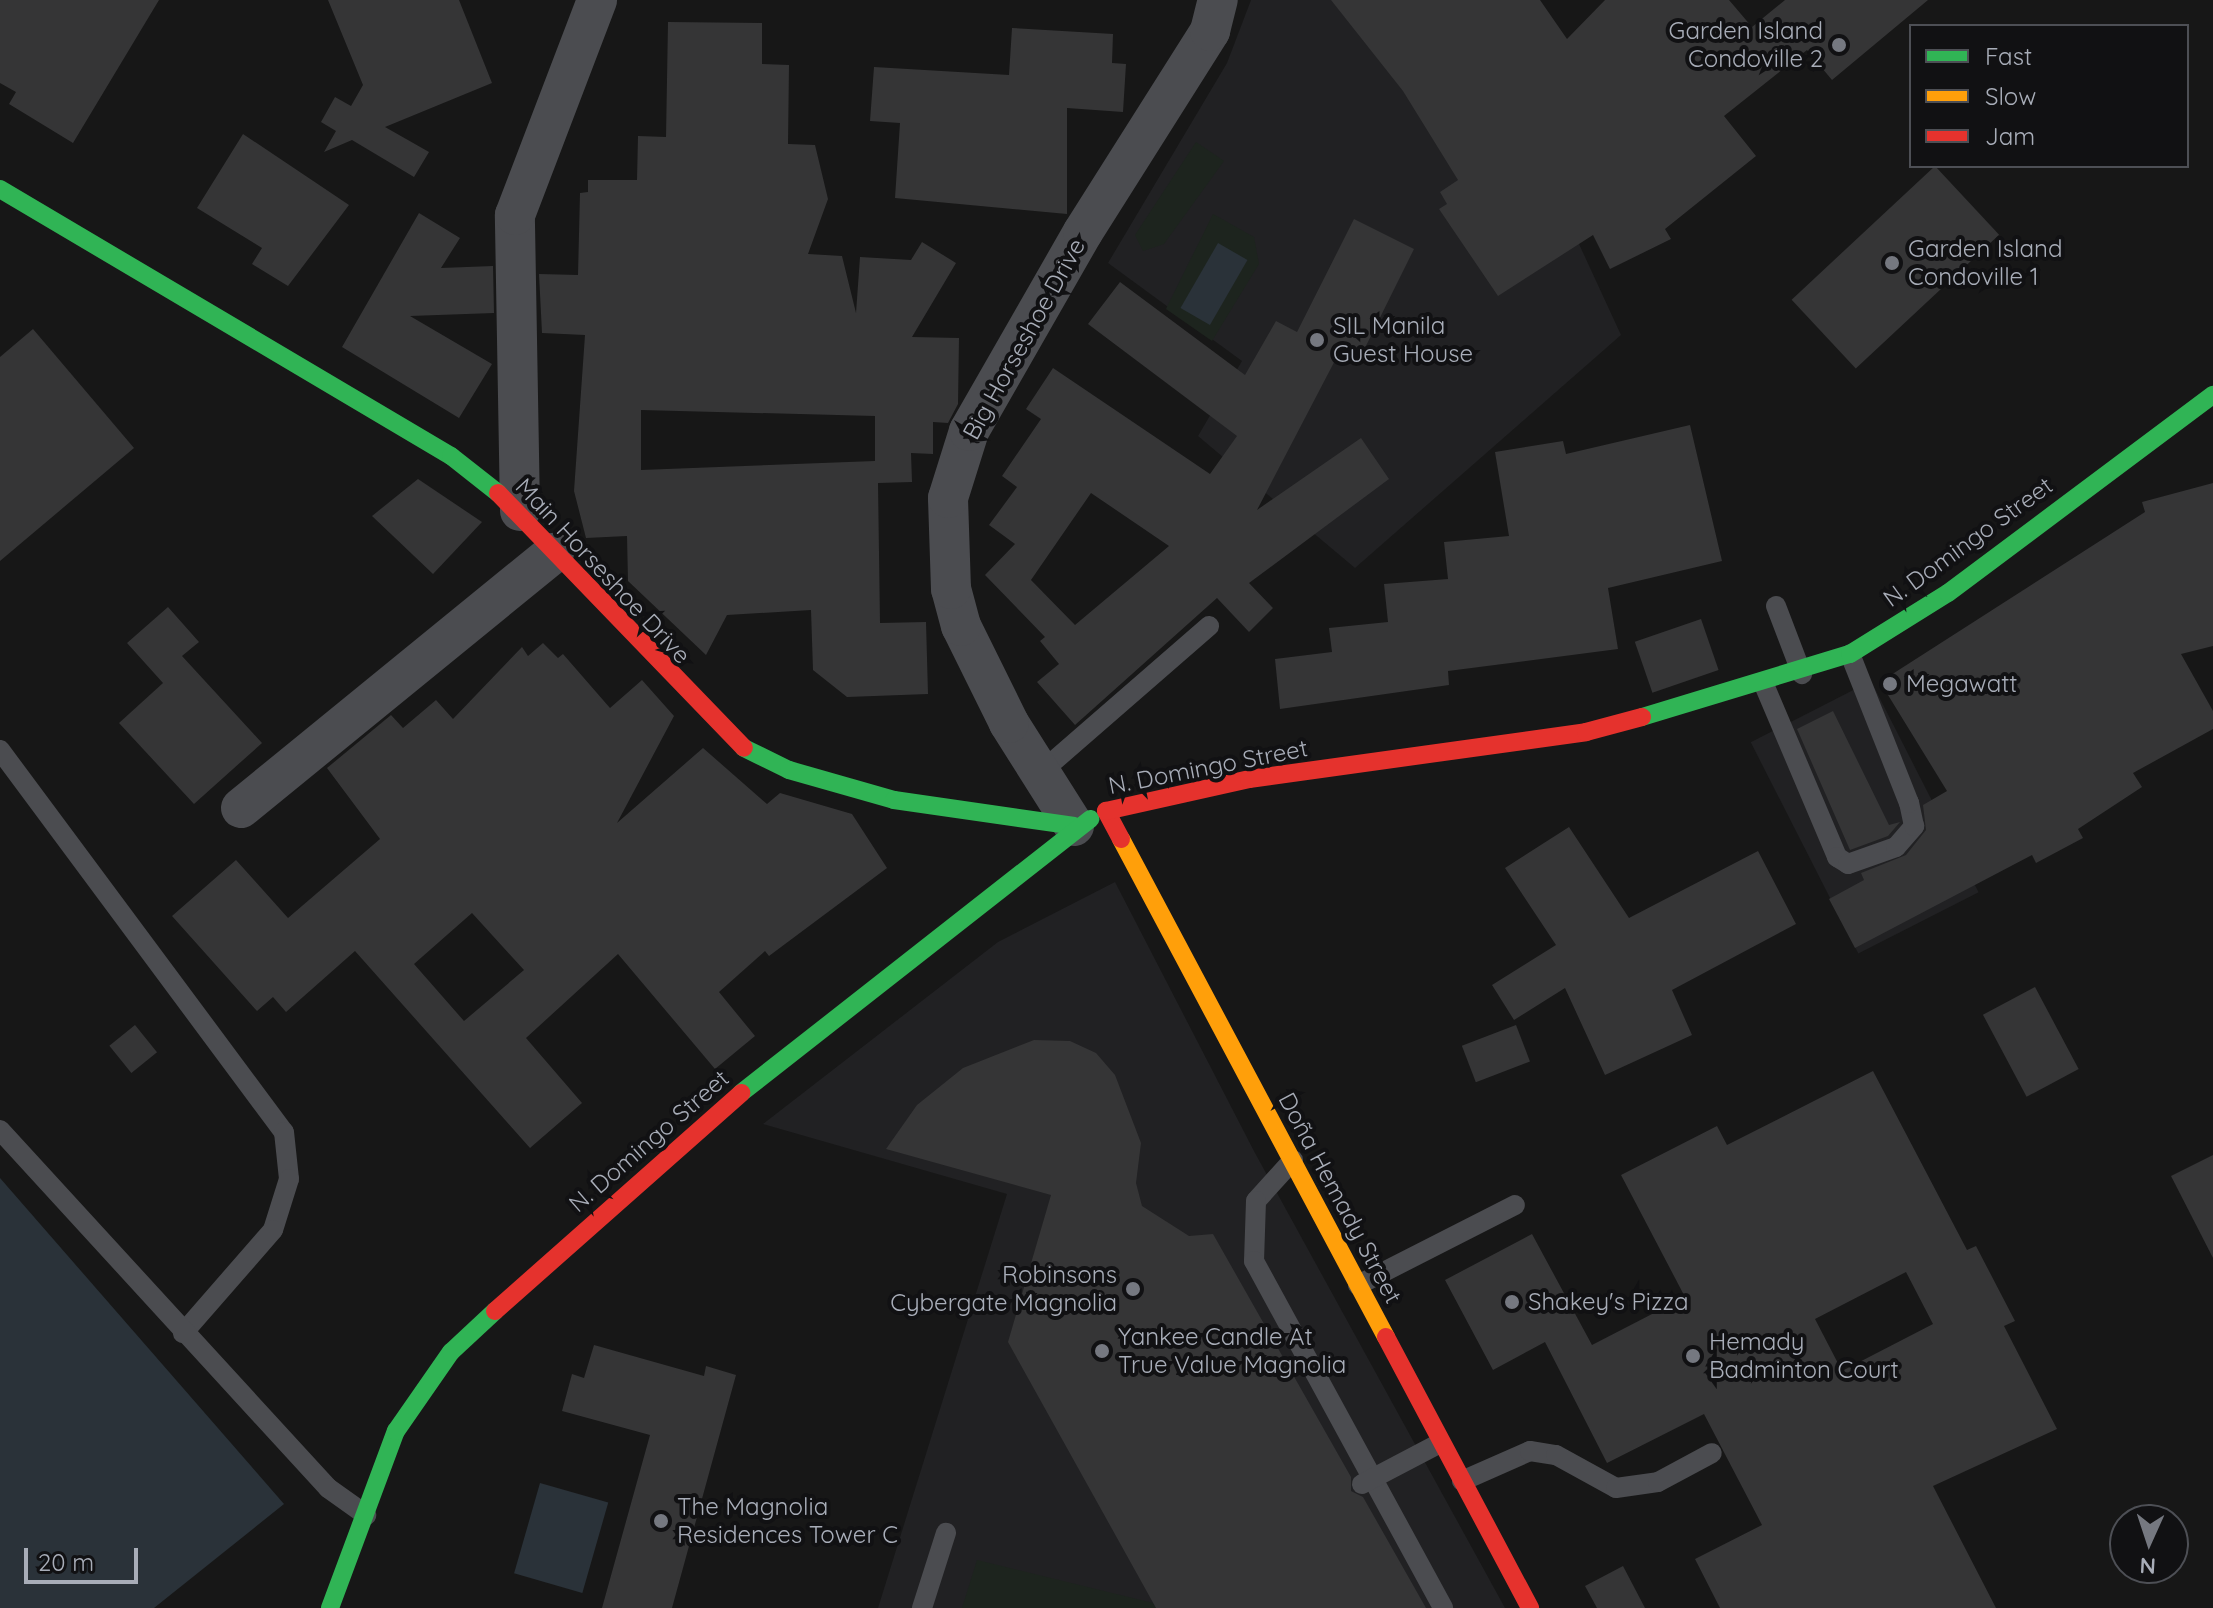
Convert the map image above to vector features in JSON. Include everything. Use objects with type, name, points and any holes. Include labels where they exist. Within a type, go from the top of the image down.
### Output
[{"type":"main road","name":"Main Horseshoe Drive","points":[[0,189],[451,456],[520,511],[554,553],[732,742],[789,770],[894,800],[1090,818]]},
{"type":"main road","name":"N. Domingo Street","points":[[330,1608],[396,1431],[451,1352],[676,1144],[1090,818],[1249,779],[1586,732],[1765,687],[1802,674],[1850,654],[1948,593],[2213,395]]},
{"type":"main road","name":"Doña Hemady Street","points":[[1090,818],[1293,1160],[1530,1608]]},
{"type":"street","points":[[520,511],[515,215],[597,0]]},
{"type":"street","name":"Big Horseshoe Drive","points":[[1090,818],[1040,773],[961,626],[951,589],[948,498],[969,431],[1083,232],[1210,31],[1218,0]]},
{"type":"street","points":[[241,808],[554,553]]},
{"type":"lane","points":[[1776,606],[1802,674]]},
{"type":"lane","points":[[1040,773],[1209,626]]},
{"type":"lane","points":[[1765,687],[1837,857],[1848,864],[1896,847],[1914,826],[1909,803],[1850,654]]},
{"type":"lane","points":[[0,750],[284,1132],[289,1179],[273,1230],[183,1333]]},
{"type":"lane","points":[[0,1130],[328,1488],[366,1515]]},
{"type":"lane","points":[[1293,1160],[1256,1201],[1254,1261],[1367,1482],[1443,1608]]},
{"type":"lane","points":[[1358,1285],[1515,1205]]},
{"type":"lane","points":[[1367,1482],[1440,1443]]},
{"type":"lane","points":[[1462,1481],[1530,1451],[1556,1455],[1616,1488],[1658,1482],[1712,1453]]},
{"type":"lane","points":[[922,1608],[946,1533]]},
{"type":"shaded area","points":[[1251,0],[1440,0],[1508,90],[1621,335],[1355,568],[1198,436],[1242,361],[1108,263],[1227,63]]},
{"type":"shaded area","points":[[1196,142],[1224,161],[1164,244],[1143,251],[1135,235]]},
{"type":"shaded area","points":[[1213,214],[1254,237],[1259,264],[1212,341],[1166,309]]},
{"type":"shaded area","points":[[1218,243],[1247,260],[1210,325],[1180,308]]},
{"type":"shaded area","points":[[1871,681],[1979,892],[1858,953],[1751,742]]},
{"type":"shaded area","points":[[1115,882],[1255,1153],[1505,1608],[878,1608],[1007,1194],[763,1124],[998,942]]},
{"type":"shaded area","points":[[0,1178],[284,1504],[154,1608],[0,1608]]},
{"type":"shaded area","points":[[540,1483],[608,1503],[582,1593],[514,1573]]},
{"type":"shaded area","points":[[977,1560],[1153,1603],[1156,1608],[962,1608]]},
{"type":"building","points":[[0,0],[159,0],[73,143],[9,104],[16,92],[0,83]]},
{"type":"building","points":[[328,0],[459,0],[492,83],[385,127],[429,152],[414,177],[352,140],[324,152],[336,131],[321,122],[335,97],[351,106],[363,85]]},
{"type":"building","points":[[1331,0],[1540,0],[1567,39],[1605,0],[1729,0],[1752,27],[1785,0],[1928,0],[1832,80],[1807,50],[1724,116],[1756,156],[1665,229],[1671,239],[1610,269],[1593,235],[1498,296],[1439,209],[1447,204],[1440,192],[1458,180],[1403,91]]},
{"type":"building","points":[[668,22],[762,23],[762,64],[789,65],[788,144],[815,145],[828,199],[808,254],[842,256],[856,313],[860,257],[911,260],[922,242],[956,263],[912,337],[959,338],[958,404],[948,423],[933,422],[933,454],[911,453],[912,482],[878,483],[880,623],[926,622],[928,694],[847,697],[813,670],[811,610],[727,615],[706,655],[628,581],[627,536],[586,538],[574,491],[585,335],[542,333],[539,274],[578,275],[580,193],[588,192],[588,180],[637,180],[638,136],[666,137]],"holes":[[[641,410],[875,416],[875,461],[641,470]]]},
{"type":"building","points":[[1012,28],[1113,34],[1112,63],[1126,64],[1123,112],[1067,108],[1067,214],[895,198],[900,123],[870,121],[874,67],[1009,75]]},
{"type":"building","points":[[243,134],[349,205],[288,286],[252,264],[262,248],[197,208]]},
{"type":"building","name":"Garden Island Condoville 1","points":[[1933,168],[1937,168],[1999,235],[1856,368],[1792,300]]},
{"type":"building","points":[[419,213],[460,238],[441,268],[493,266],[494,313],[410,316],[492,364],[459,418],[342,347]]},
{"type":"building","points":[[1354,219],[1414,249],[1360,358],[1341,349],[1257,510],[1361,438],[1389,479],[1249,583],[1273,608],[1249,632],[1217,598],[1075,725],[1037,682],[1059,664],[1040,641],[1045,637],[985,575],[1015,544],[989,525],[1017,487],[1002,476],[1041,419],[1026,409],[1053,368],[1210,474],[1237,436],[1088,324],[1120,282],[1245,375],[1276,321],[1297,332]],"holes":[[[1091,493],[1169,546],[1075,625],[1031,580]]]},
{"type":"building","points":[[33,329],[134,448],[0,561],[0,357]]},
{"type":"building","points":[[1690,425],[1722,561],[1608,588],[1618,649],[1448,671],[1449,685],[1280,709],[1275,659],[1332,652],[1329,628],[1388,622],[1384,584],[1448,579],[1444,542],[1509,536],[1495,452],[1563,441],[1566,454]]},
{"type":"building","points":[[418,479],[482,522],[433,574],[372,516]]},
{"type":"building","points":[[2213,483],[2213,646],[2181,654],[2213,711],[2213,729],[2133,773],[2142,787],[2078,829],[2083,838],[2036,863],[2032,855],[1855,948],[1829,899],[1864,880],[1861,873],[1906,855],[1926,830],[1923,805],[1947,791],[1880,682],[2145,512],[2142,502]]},
{"type":"building","points":[[168,607],[199,642],[182,656],[262,743],[194,804],[119,723],[163,683],[127,643]]},
{"type":"building","points":[[1701,619],[1719,670],[1652,693],[1635,642]]},
{"type":"building","points":[[543,643],[558,658],[563,654],[610,708],[642,680],[674,716],[617,823],[703,748],[767,804],[780,793],[852,814],[887,868],[769,956],[765,951],[719,992],[755,1036],[715,1069],[618,954],[526,1038],[582,1103],[530,1148],[355,951],[286,1012],[273,997],[257,1011],[172,916],[236,860],[288,918],[380,839],[327,768],[391,715],[403,728],[436,700],[453,719],[522,647],[528,656]],"holes":[[[472,913],[524,970],[464,1021],[414,964]]]},
{"type":"building","points":[[1833,711],[1889,825],[1900,822],[1888,836],[1850,850],[1797,729]]},
{"type":"building","points":[[1569,827],[1629,918],[1758,851],[1796,924],[1672,990],[1692,1035],[1605,1075],[1565,988],[1514,1020],[1492,985],[1556,945],[1505,868]]},
{"type":"building","points":[[2035,987],[2079,1069],[2027,1097],[1983,1015]]},
{"type":"building","points":[[135,1025],[157,1052],[131,1073],[109,1046]]},
{"type":"building","points":[[1516,1025],[1530,1061],[1476,1082],[1462,1046]]},
{"type":"building","name":"Robinsons Cybergate Magnolia","points":[[1034,1040],[1070,1041],[1096,1053],[1115,1075],[1141,1143],[1136,1183],[1142,1206],[1189,1236],[1213,1234],[1351,1477],[1351,1491],[1363,1497],[1426,1608],[1156,1608],[1008,1342],[1051,1195],[886,1149],[917,1105],[963,1068]]},
{"type":"building","points":[[1873,1071],[1967,1250],[1976,1246],[2015,1321],[2004,1326],[2057,1429],[1933,1486],[1996,1608],[1720,1608],[1695,1559],[1762,1525],[1704,1414],[1607,1463],[1545,1342],[1493,1370],[1445,1280],[1532,1234],[1592,1345],[1685,1297],[1621,1175],[1717,1126],[1727,1145]],"holes":[[[1906,1272],[1933,1324],[1842,1371],[1815,1319]]]},
{"type":"building","points":[[2213,1155],[2213,1258],[2171,1176]]},
{"type":"building","name":"The Magnolia Residences Tower C","points":[[594,1345],[704,1376],[706,1366],[736,1375],[672,1608],[602,1608],[650,1435],[562,1411],[572,1374],[584,1378]]},
{"type":"building","points":[[1623,1566],[1645,1608],[1597,1608],[1585,1586]]},
{"type":"traffic: fast","points":[[0,189],[451,456],[498,493]]},
{"type":"traffic: fast","points":[[1642,717],[1850,654],[1948,593],[2213,395]]},
{"type":"traffic: fast","points":[[744,748],[789,770],[894,800],[1074,826]]},
{"type":"traffic: fast","points":[[741,1093],[1090,819]]},
{"type":"traffic: fast","points":[[330,1608],[396,1431],[451,1352],[495,1311]]},
{"type":"traffic: slow","points":[[1121,839],[1386,1337]]},
{"type":"traffic: jam","points":[[498,493],[744,748]]},
{"type":"traffic: jam","points":[[1121,839],[1106,811],[1249,779],[1586,732],[1642,717]]},
{"type":"traffic: jam","points":[[495,1311],[741,1093]]},
{"type":"traffic: jam","points":[[1386,1337],[1530,1608]]},
{"type":"place","name":"Garden Island Condoville 2","points":[[1839,45]]},
{"type":"place","name":"Garden Island Condoville 1","points":[[1892,263]]},
{"type":"place","name":"SIL Manila Guest House","points":[[1317,340]]},
{"type":"place","name":"Megawatt","points":[[1890,684]]},
{"type":"place","name":"Robinsons Cybergate Magnolia","points":[[1133,1289]]},
{"type":"place","name":"Shakey's Pizza","points":[[1512,1302]]},
{"type":"place","name":"Yankee Candle At True Value Magnolia","points":[[1102,1351]]},
{"type":"place","name":"Hemady Badminton Court","points":[[1693,1356]]},
{"type":"place","name":"The Magnolia Residences Tower C","points":[[661,1521]]}]
